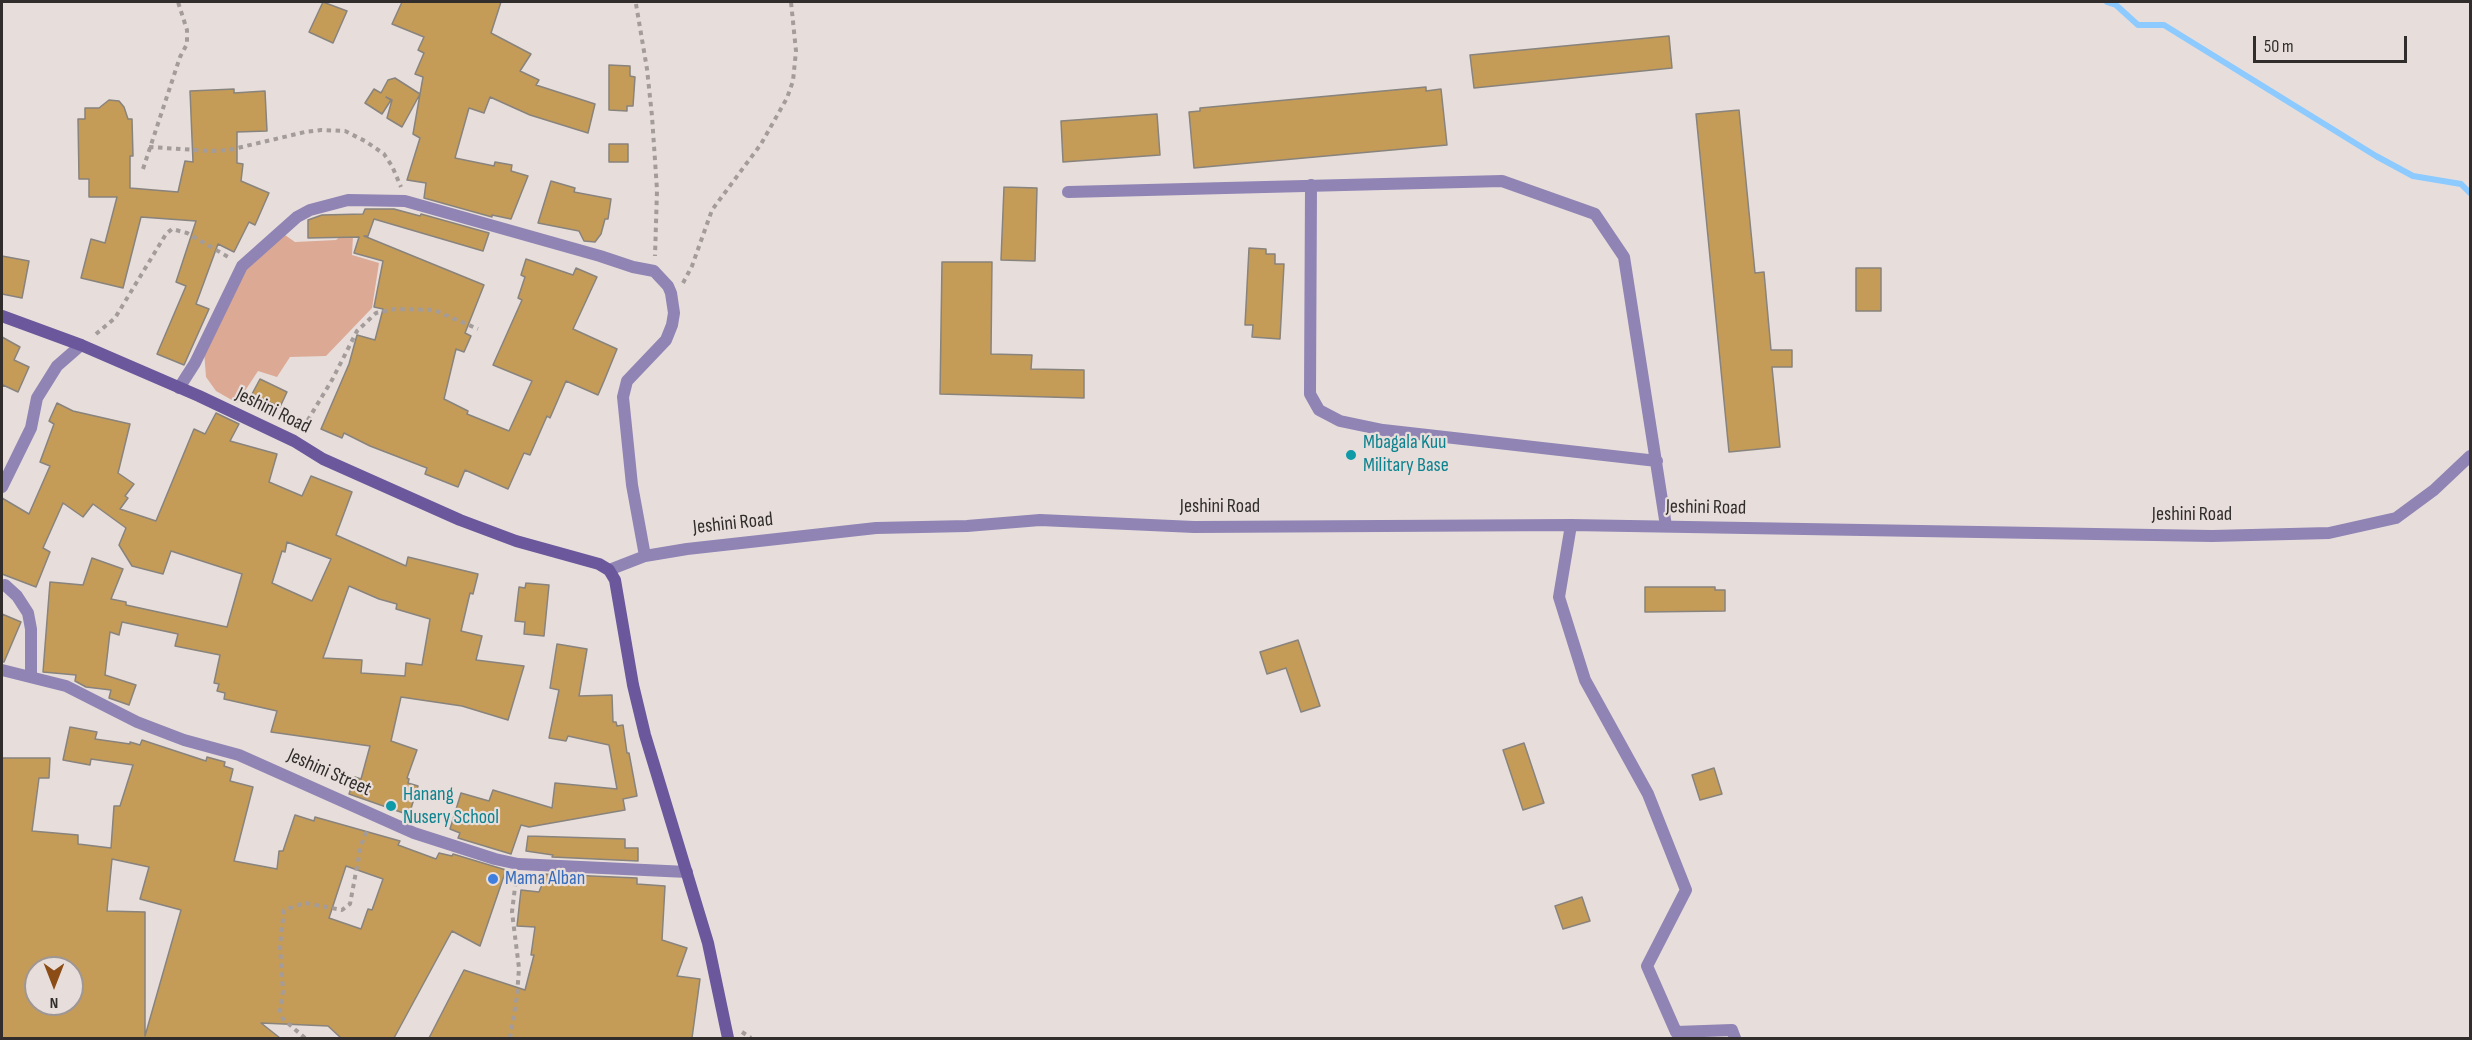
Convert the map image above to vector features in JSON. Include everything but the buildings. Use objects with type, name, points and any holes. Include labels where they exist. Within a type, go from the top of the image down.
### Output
[{"type":"street","points":[[1068,192],[1502,181],[1595,214],[1624,257],[1666,526]]},
{"type":"street","points":[[1311,185],[1310,394],[1319,410],[1340,421],[1383,430],[1657,461]]},
{"type":"street","points":[[179,388],[195,363],[242,266],[297,217],[310,210],[358,199],[405,201],[633,267],[654,271],[669,286],[674,313],[666,340],[627,381],[622,397],[632,485],[645,556]]},
{"type":"street","name":"Jeshini Road","points":[[2,316],[81,345],[179,388],[294,441],[323,459],[460,520],[516,540],[599,564],[609,570],[645,556],[687,549],[876,528],[967,526],[1040,520],[1194,527],[1571,525],[2200,536],[2329,533],[2396,518],[2434,490],[2470,456]]},
{"type":"street","points":[[2,487],[31,428],[37,398],[57,366],[81,345]]},
{"type":"street","points":[[1571,525],[1559,597],[1585,680],[1648,794],[1686,890],[1647,966],[1676,1032],[1732,1030],[1735,1038]]},
{"type":"street","points":[[609,570],[615,580],[633,685],[645,735],[708,943],[728,1038]]},
{"type":"street","points":[[5,585],[21,601],[28,613],[31,629],[31,675]]},
{"type":"street","name":"Jeshini Street","points":[[2,670],[31,675],[66,686],[147,726],[184,740],[239,755],[414,833],[495,860],[518,864],[687,872]]},
{"type":"path","points":[[142,169],[180,57],[187,44],[188,30],[178,2]]},
{"type":"path","points":[[673,302],[692,266],[712,210],[761,144],[787,98],[793,81],[796,51],[791,2]]},
{"type":"path","points":[[636,4],[647,69],[653,127],[657,190],[654,271]]},
{"type":"path","points":[[149,147],[229,150],[305,132],[345,131],[384,154],[392,166],[405,201]]},
{"type":"path","points":[[81,345],[116,318],[166,234],[172,230],[188,232],[242,266]]},
{"type":"path","points":[[294,441],[309,421],[357,332],[376,313],[395,309],[434,310],[478,329]]},
{"type":"path","points":[[305,1038],[283,1019],[280,1011],[282,991],[280,945],[284,910],[305,903],[342,910],[350,904],[361,845],[374,814]]},
{"type":"path","points":[[510,1038],[519,968],[512,912],[518,864]]},
{"type":"shaded area","points":[[285,235],[295,242],[336,240],[342,235],[353,236],[352,255],[379,263],[372,308],[326,356],[290,357],[277,377],[258,371],[237,403],[216,391],[206,377],[204,351],[235,278]]},
{"type":"waterway","points":[[2107,2],[2116,5],[2138,25],[2164,25],[2376,156],[2413,176],[2461,184],[2470,193]]},
{"type":"place","name":"Mbagala Kuu Military Base","points":[[1351,455]]},
{"type":"place","name":"Hanang Nusery School","points":[[391,806]]},
{"type":"place","name":"Mama Alban","points":[[493,879]]}]
